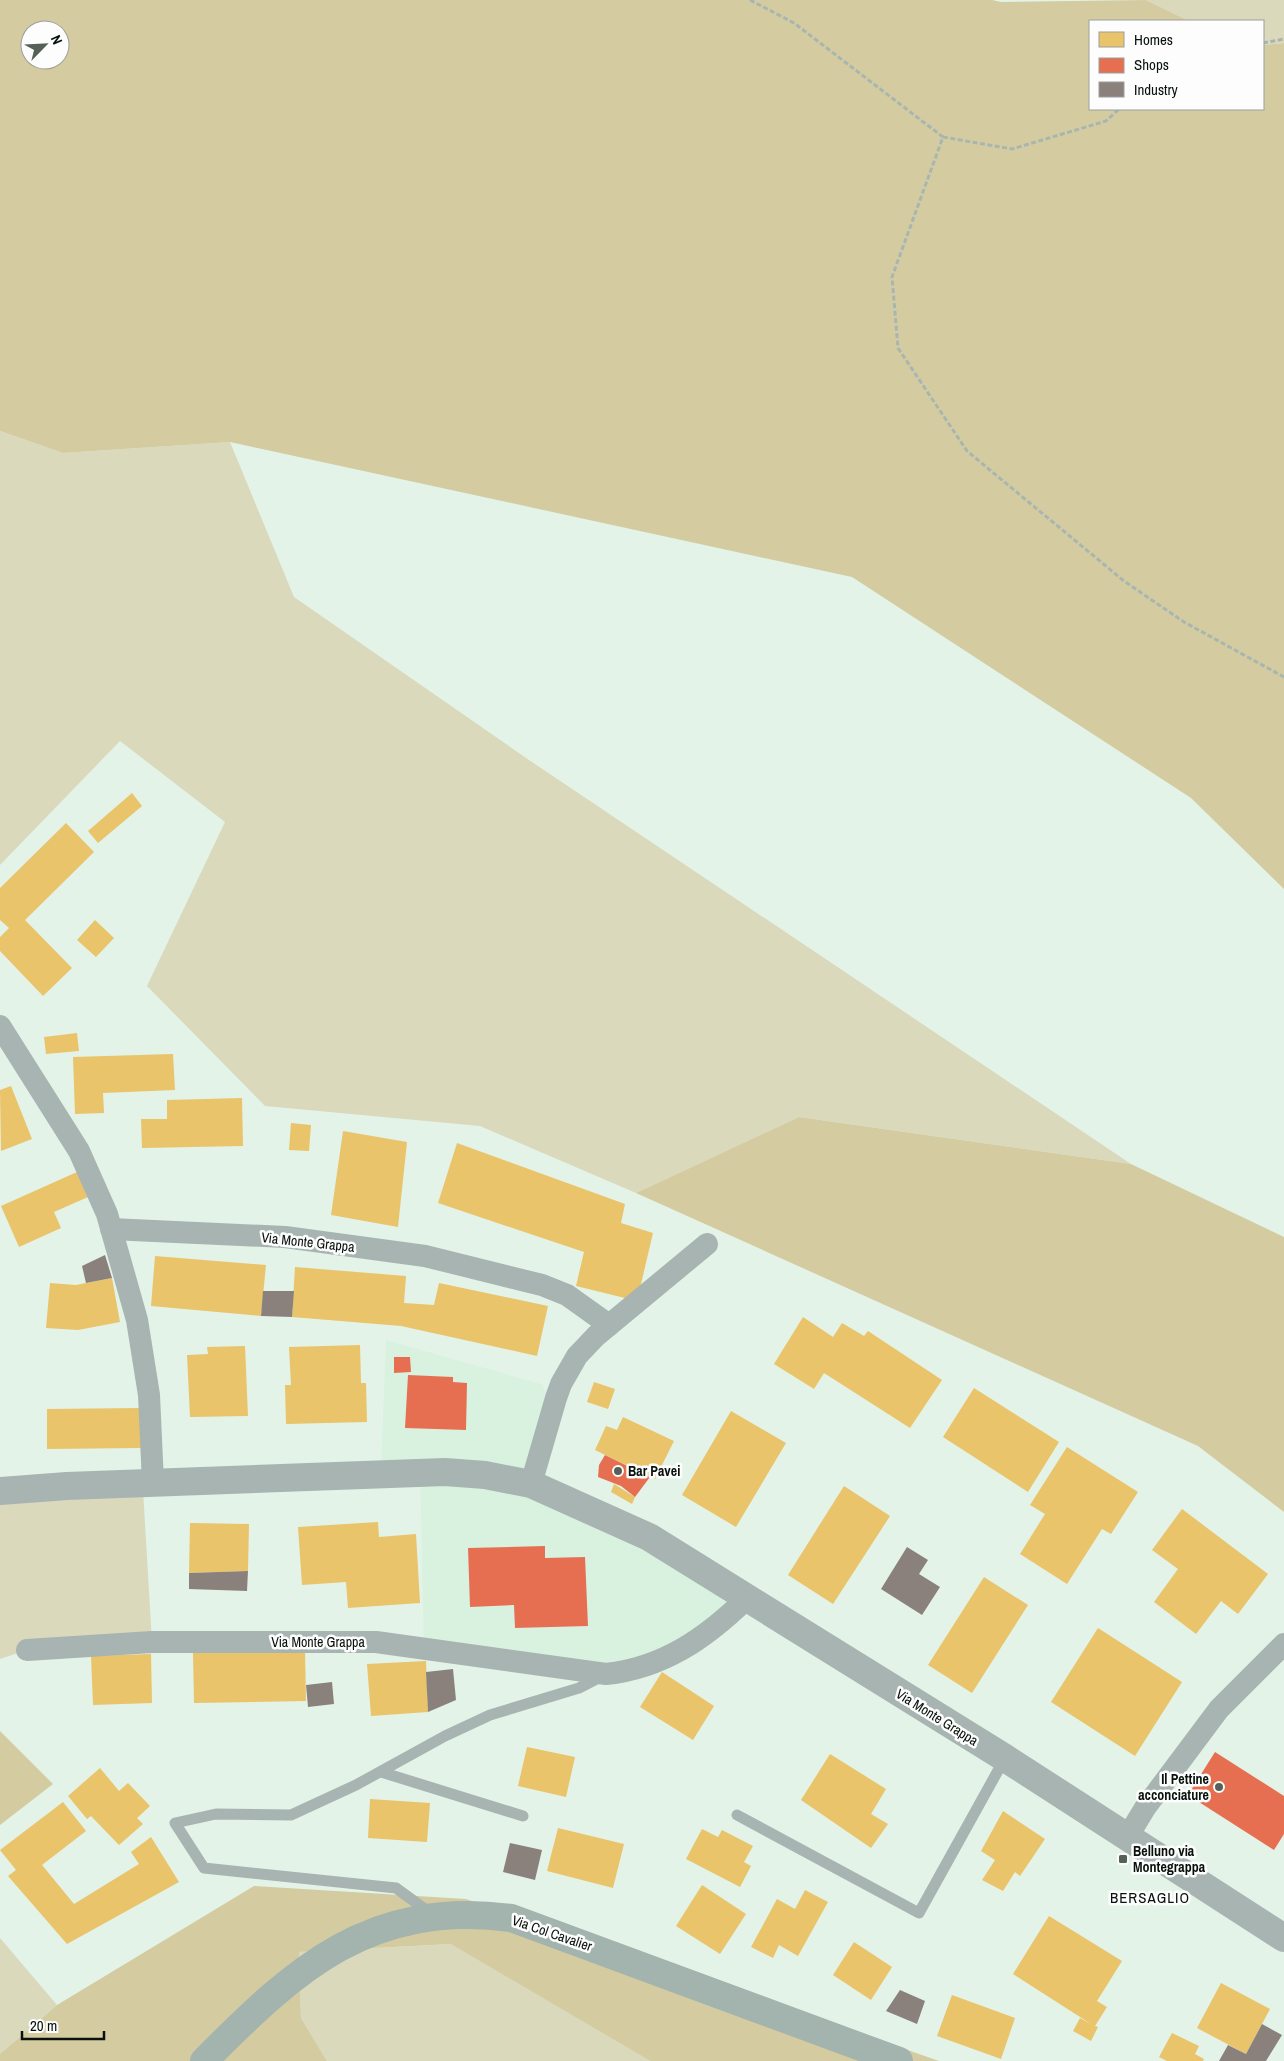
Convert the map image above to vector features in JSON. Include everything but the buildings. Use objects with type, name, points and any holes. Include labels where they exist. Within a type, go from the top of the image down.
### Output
[{"type":"main road","name":"Via Col Cavalier","points":[[204,2061],[271,1995],[325,1955],[374,1930],[457,1914],[511,1918],[861,2054],[899,2061]]},
{"type":"street","points":[[0,1026],[79,1151],[111,1229],[137,1320],[149,1395],[153,1483]]},
{"type":"street","name":"Via Monte Grappa","points":[[111,1229],[285,1237],[424,1256],[542,1285],[567,1295],[609,1325]]},
{"type":"street","points":[[531,1484],[561,1384],[582,1350],[609,1325],[707,1244]]},
{"type":"street","name":"Via Monte Grappa","points":[[0,1491],[67,1486],[444,1472],[485,1475],[531,1484],[649,1536],[746,1599],[1005,1758],[1284,1938]]},
{"type":"street","name":"Via Monte Grappa","points":[[27,1650],[152,1642],[376,1642],[606,1674],[638,1668],[668,1658],[711,1631],[746,1599]]},
{"type":"street","points":[[1128,1836],[1144,1808],[1219,1709],[1284,1644]]},
{"type":"lane","name":"Via Monte Grappa","points":[[436,1917],[396,1888],[204,1868],[175,1823],[216,1814],[291,1814],[381,1772],[445,1736],[490,1716],[579,1688],[606,1674]]},
{"type":"lane","points":[[737,1814],[919,1913],[1005,1758]]},
{"type":"lane","points":[[381,1772],[523,1816]]},
{"type":"path","points":[[750,0],[794,23],[942,137],[1012,150],[1106,121],[1118,110]]},
{"type":"path","points":[[1264,43],[1284,39]]},
{"type":"path","points":[[942,137],[892,277],[898,348],[967,451],[1124,581],[1184,622],[1284,677]]},
{"type":"shaded area","points":[[0,0],[992,0],[1001,2],[1146,0],[1187,20],[1089,20],[1089,110],[1264,110],[1264,45],[1284,43],[1284,889],[1191,798],[852,577],[230,442],[63,453],[0,431]]},
{"type":"shaded area","points":[[1146,0],[1284,0],[1284,43],[1264,45],[1264,20],[1187,20]]},
{"type":"shaded area","points":[[0,431],[63,453],[230,442],[294,597],[529,760],[1131,1164],[799,1117],[636,1193],[480,1126],[265,1106],[147,986],[225,822],[120,741],[0,865]]},
{"type":"shaded area","points":[[799,1117],[1131,1164],[1284,1237],[1284,1512],[1198,1446],[636,1193]]},
{"type":"shaded area","points":[[386,1340],[541,1384],[557,1411],[538,1481],[760,1600],[698,1654],[649,1672],[424,1650],[420,1466],[381,1469]]},
{"type":"shaded area","points":[[142,1473],[152,1642],[27,1650],[0,1659],[0,1478]]},
{"type":"shaded area","points":[[0,1731],[53,1784],[0,1825]]},
{"type":"shaded area","points":[[254,1886],[466,1899],[716,1983],[939,2061],[650,2061],[451,1944],[299,1952],[301,2018],[327,2061],[0,2061],[0,2054],[57,2005]]},
{"type":"shaded area","points":[[0,1938],[57,2005],[0,2054]]},
{"type":"shaded area","points":[[452,1944],[650,2061],[327,2061],[301,2018],[299,1952]]},
{"type":"place","name":"Bar Pavei","points":[[618,1471]]},
{"type":"place","name":"Il Pettine acconciature","points":[[1219,1787]]},
{"type":"place","name":"Belluno via Montegrappa","points":[[1123,1859]]},
{"type":"district","name":"BERSAGLIO","points":[[1150,1897]]}]
